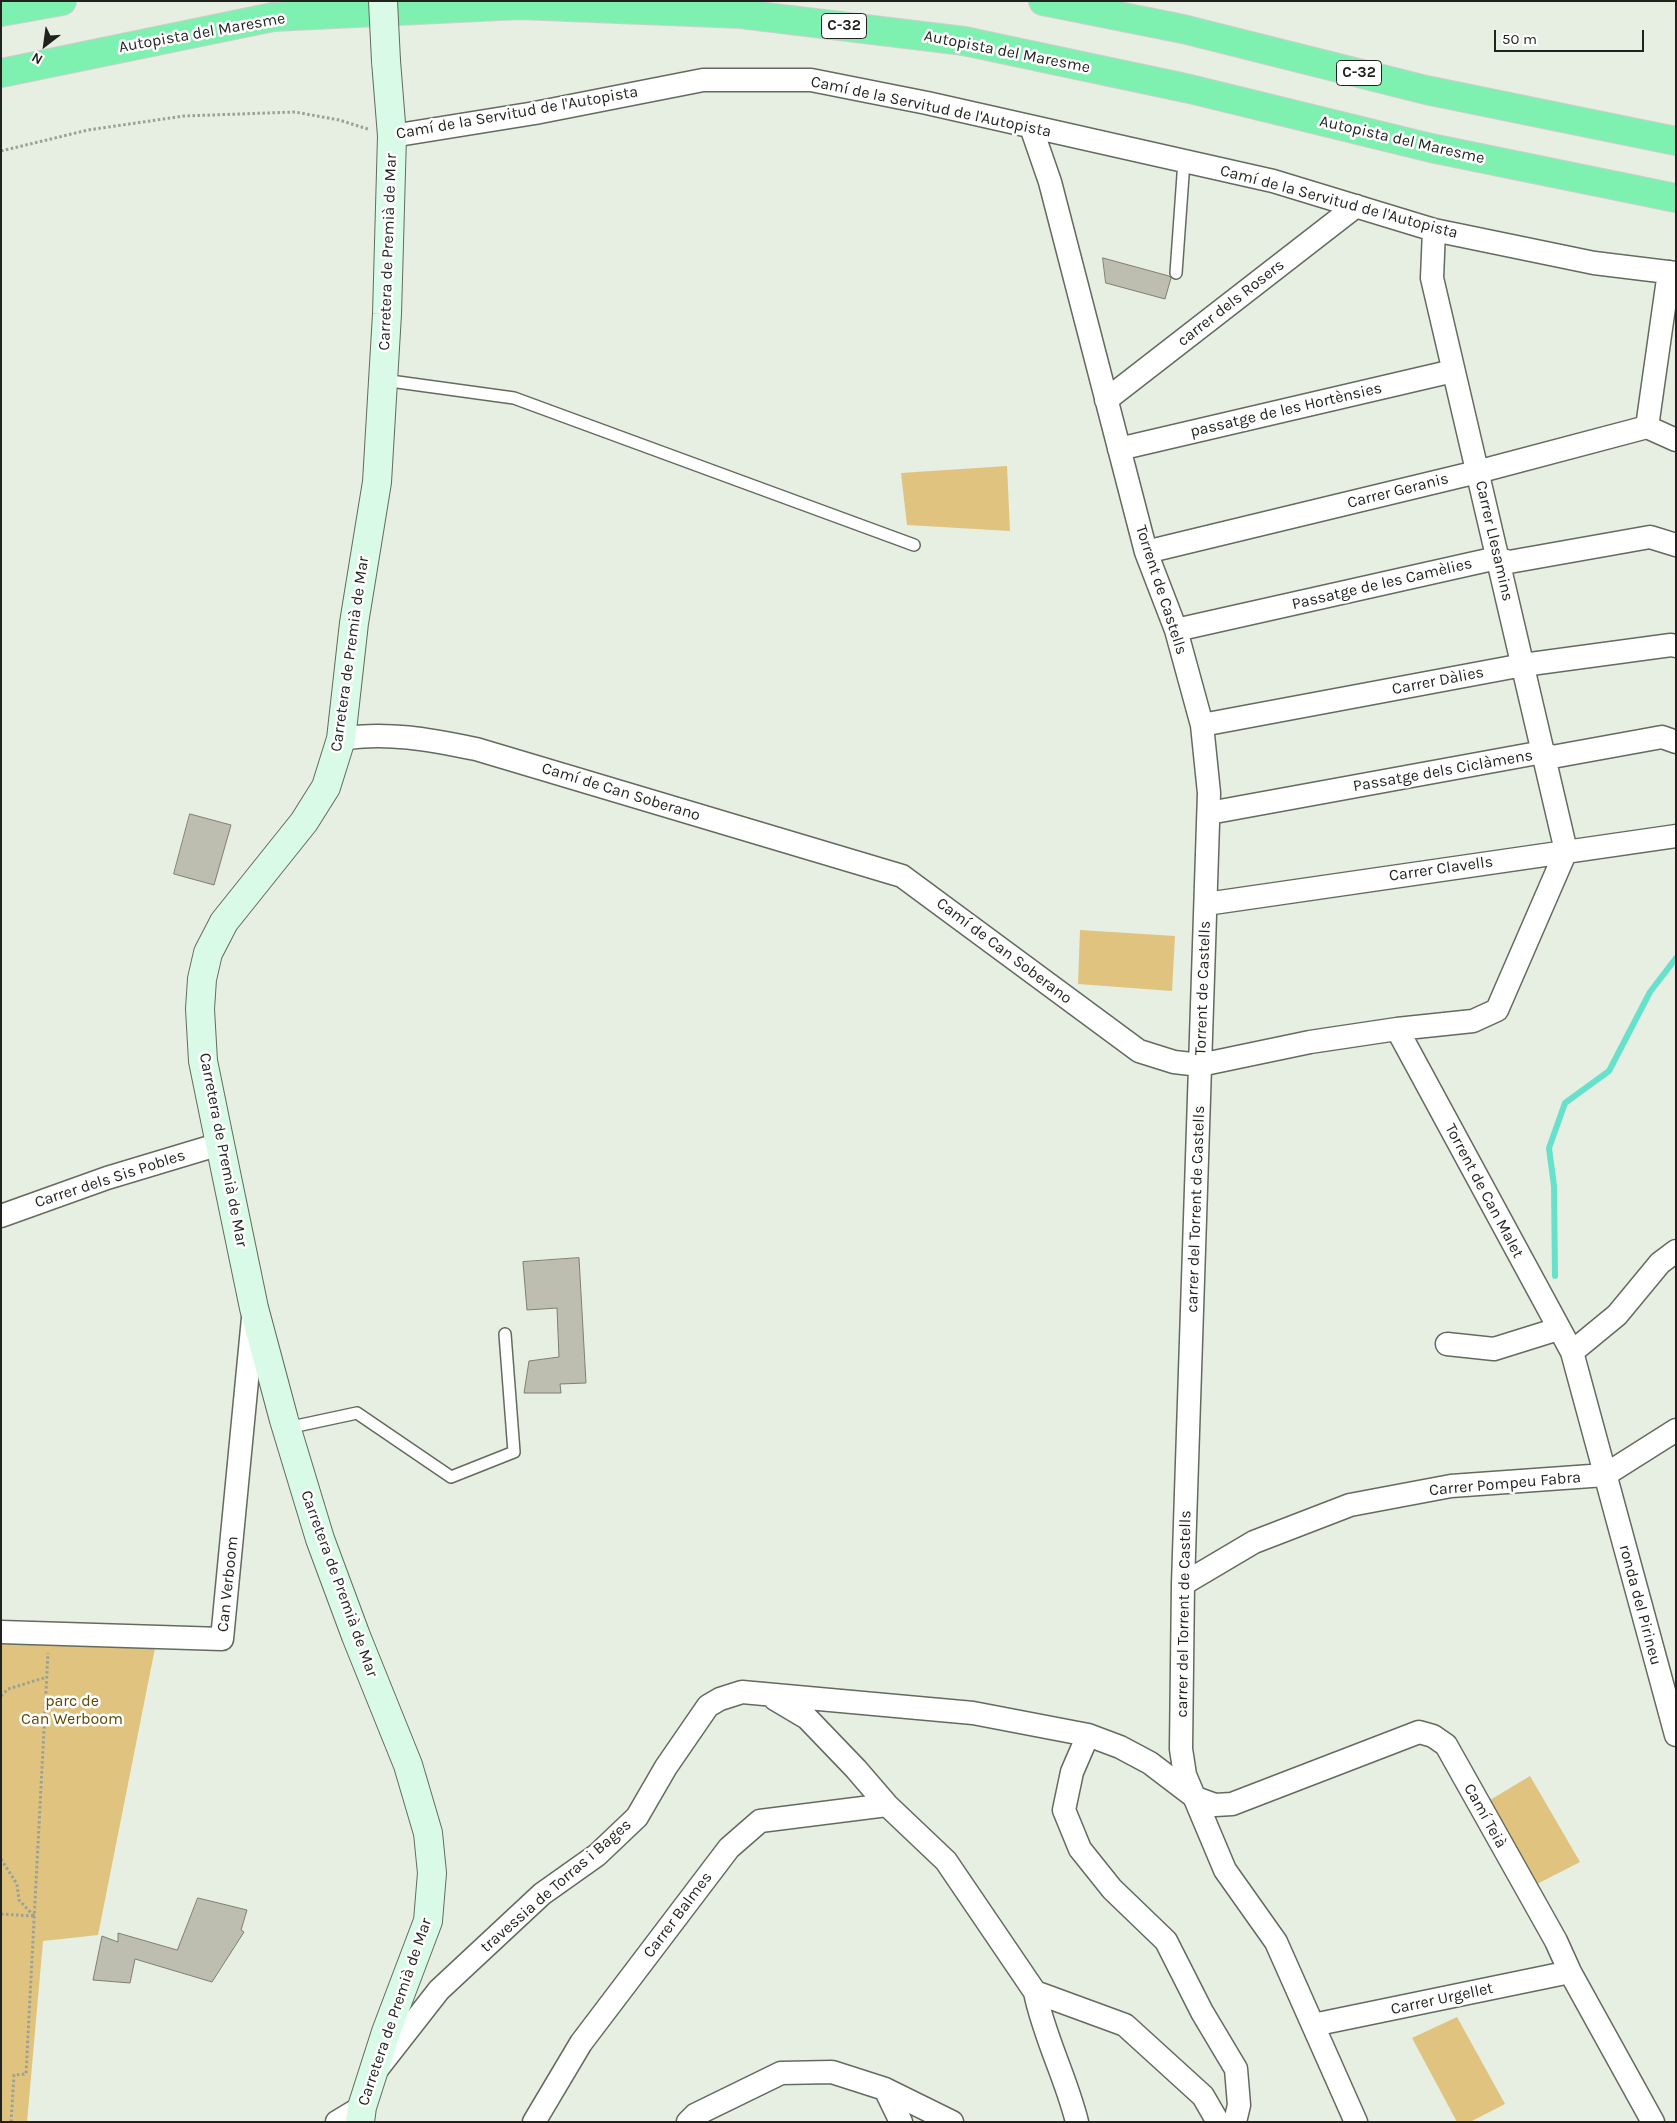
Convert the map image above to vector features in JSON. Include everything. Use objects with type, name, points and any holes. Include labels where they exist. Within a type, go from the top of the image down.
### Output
[{"type":"highway","points":[[1,12],[62,1]]},
{"type":"highway","name":"C-32","points":[[1043,1],[1183,29],[1426,90],[1676,142]]},
{"type":"highway","name":"Autopista del Maresme","points":[[1,73],[273,17],[520,5],[741,14],[964,41],[1190,89],[1431,148],[1676,198]]},
{"type":"street","name":"Carretera de Premià de Mar","points":[[361,2114],[395,2005],[428,1921],[432,1873],[428,1832],[408,1765],[356,1636],[320,1539],[287,1428],[254,1308],[203,1061],[200,1009],[202,979],[208,953],[224,922],[304,822],[326,787],[341,738],[354,624],[377,482],[387,314],[392,136],[386,61],[384,1]]},
{"type":"street","name":"Camí de la Servitud de l'Autopista","points":[[392,136],[535,113],[703,80],[811,80],[927,103],[1273,181],[1434,230],[1594,263],[1672,272]]},
{"type":"street","name":"Torrent de Castells","points":[[1031,127],[1050,182],[1146,552],[1176,630],[1202,725],[1209,793],[1209,813],[1200,1065]]},
{"type":"street","name":"carrer dels Rosers","points":[[1106,400],[1356,206]]},
{"type":"street","name":"Carrer Llesamins","points":[[1434,230],[1432,278],[1566,851]]},
{"type":"street","points":[[1672,272],[1647,427],[1676,440]]},
{"type":"street","name":"passatge de les Hortènsies","points":[[1118,449],[1453,371]]},
{"type":"street","name":"Carrer Geranis","points":[[1146,552],[1477,472],[1647,427]]},
{"type":"street","name":"Passatge de les Camèlies","points":[[1176,630],[1498,558],[1508,562],[1650,536],[1676,545]]},
{"type":"street","name":"Carrer Dàlies","points":[[1202,725],[1523,665],[1671,645],[1676,646]]},
{"type":"street","name":"Camí de Can Soberano","points":[[341,738],[365,735],[418,738],[476,749],[902,876],[1140,1052],[1174,1062],[1200,1065],[1310,1042],[1396,1029],[1473,1021],[1497,1010],[1566,851]]},
{"type":"street","name":"Passatge dels Ciclàmens","points":[[1209,813],[1543,752],[1552,757],[1662,737],[1676,742]]},
{"type":"street","name":"Carrer Clavells","points":[[1206,904],[1676,836]]},
{"type":"street","name":"Torrent de Can Malet","points":[[1396,1029],[1572,1352]]},
{"type":"street","name":"carrer del Torrent de Castells","points":[[1200,1065],[1183,1584],[1181,1749],[1185,1775],[1225,1870],[1276,1942],[1356,2122]]},
{"type":"street","name":"Carrer dels Sis Pobles","points":[[1,1216],[107,1178],[220,1144]]},
{"type":"street","points":[[1572,1352],[1617,1315],[1660,1263],[1676,1251]]},
{"type":"street","name":"Can Verboom","points":[[1,1632],[222,1639],[254,1308]]},
{"type":"street","points":[[1447,1344],[1494,1349],[1558,1329]]},
{"type":"street","name":"ronda del Pirineu","points":[[1572,1352],[1676,1735]]},
{"type":"street","points":[[1606,1475],[1676,1430]]},
{"type":"street","name":"Carrer Pompeu Fabra","points":[[1183,1584],[1254,1542],[1350,1505],[1451,1486],[1606,1475]]},
{"type":"street","name":"travessia de Torras i Bages","points":[[373,2075],[439,1990],[542,1894],[596,1855],[637,1817],[666,1767],[708,1706],[720,1699],[742,1692],[769,1696],[972,1713],[1088,1735],[1120,1748],[1150,1764],[1196,1798]]},
{"type":"street","points":[[769,1696],[807,1718],[856,1769],[887,1805],[946,1861],[1035,1992],[1040,2016],[1070,2095],[1077,2122]]},
{"type":"street","name":"Camí Teià","points":[[1196,1798],[1215,1805],[1232,1804],[1419,1732],[1433,1736],[1446,1745],[1556,1941],[1570,1972],[1653,2122]]},
{"type":"street","points":[[1088,1735],[1072,1772],[1064,1810],[1080,1849],[1112,1888],[1166,1941],[1202,2012],[1236,2069],[1239,2105],[1235,2122]]},
{"type":"street","name":"Carrer Balmes","points":[[534,2122],[581,2043],[729,1848],[760,1821],[825,1811],[887,1805]]},
{"type":"street","name":"Carrer Urgellet","points":[[1313,2025],[1570,1972]]},
{"type":"street","points":[[1035,1992],[1125,2024],[1203,2096],[1218,2122]]},
{"type":"street","points":[[692,2118],[781,2073],[832,2072],[884,2089],[952,2122]]},
{"type":"street","points":[[884,2089],[901,2122]]},
{"type":"street","points":[[337,2122],[361,2114]]},
{"type":"lane","points":[[1176,273],[1184,161]]},
{"type":"lane","points":[[383,380],[514,398],[914,545]]},
{"type":"lane","points":[[287,1428],[357,1413],[451,1477],[514,1452],[505,1334]]},
{"type":"path","name":"Camí de la Servitud de l'Autopista","points":[[1,151],[88,130],[194,116],[295,112],[338,120],[392,136]]},
{"type":"path","points":[[11,2122],[14,2074],[26,2074],[49,1634]]},
{"type":"path","points":[[1,1696],[8,1689],[46,1677]]},
{"type":"path","points":[[1,1859],[16,1884],[19,1900],[34,1916]]},
{"type":"path","points":[[1,1914],[34,1916]]},
{"type":"green space","points":[[1007,466],[1010,531],[907,525],[901,473]]},
{"type":"green space","points":[[1080,930],[1175,936],[1172,991],[1078,984]]},
{"type":"green space","name":"parc de Can Werboom","points":[[1,1638],[156,1643],[98,1935],[43,1941],[27,2122],[1,2122]]},
{"type":"green space","points":[[1530,1776],[1580,1862],[1537,1884],[1490,1800]]},
{"type":"green space","points":[[1457,2017],[1505,2104],[1470,2122],[1457,2122],[1412,2038]]},
{"type":"building","points":[[1103,258],[1169,276],[1171,278],[1165,299],[1106,283]]},
{"type":"building","points":[[190,814],[231,825],[214,885],[174,874]]},
{"type":"building","points":[[579,1258],[586,1383],[560,1384],[561,1393],[524,1393],[529,1361],[559,1357],[557,1308],[527,1310],[523,1262]]},
{"type":"building","points":[[198,1898],[247,1910],[241,1930],[244,1932],[212,1982],[135,1959],[130,1983],[93,1980],[102,1936],[118,1942],[118,1933],[177,1950]]},
{"type":"waterway","points":[[1555,1276],[1554,1186],[1549,1148],[1565,1103],[1609,1071],[1650,992],[1676,958]]}]
